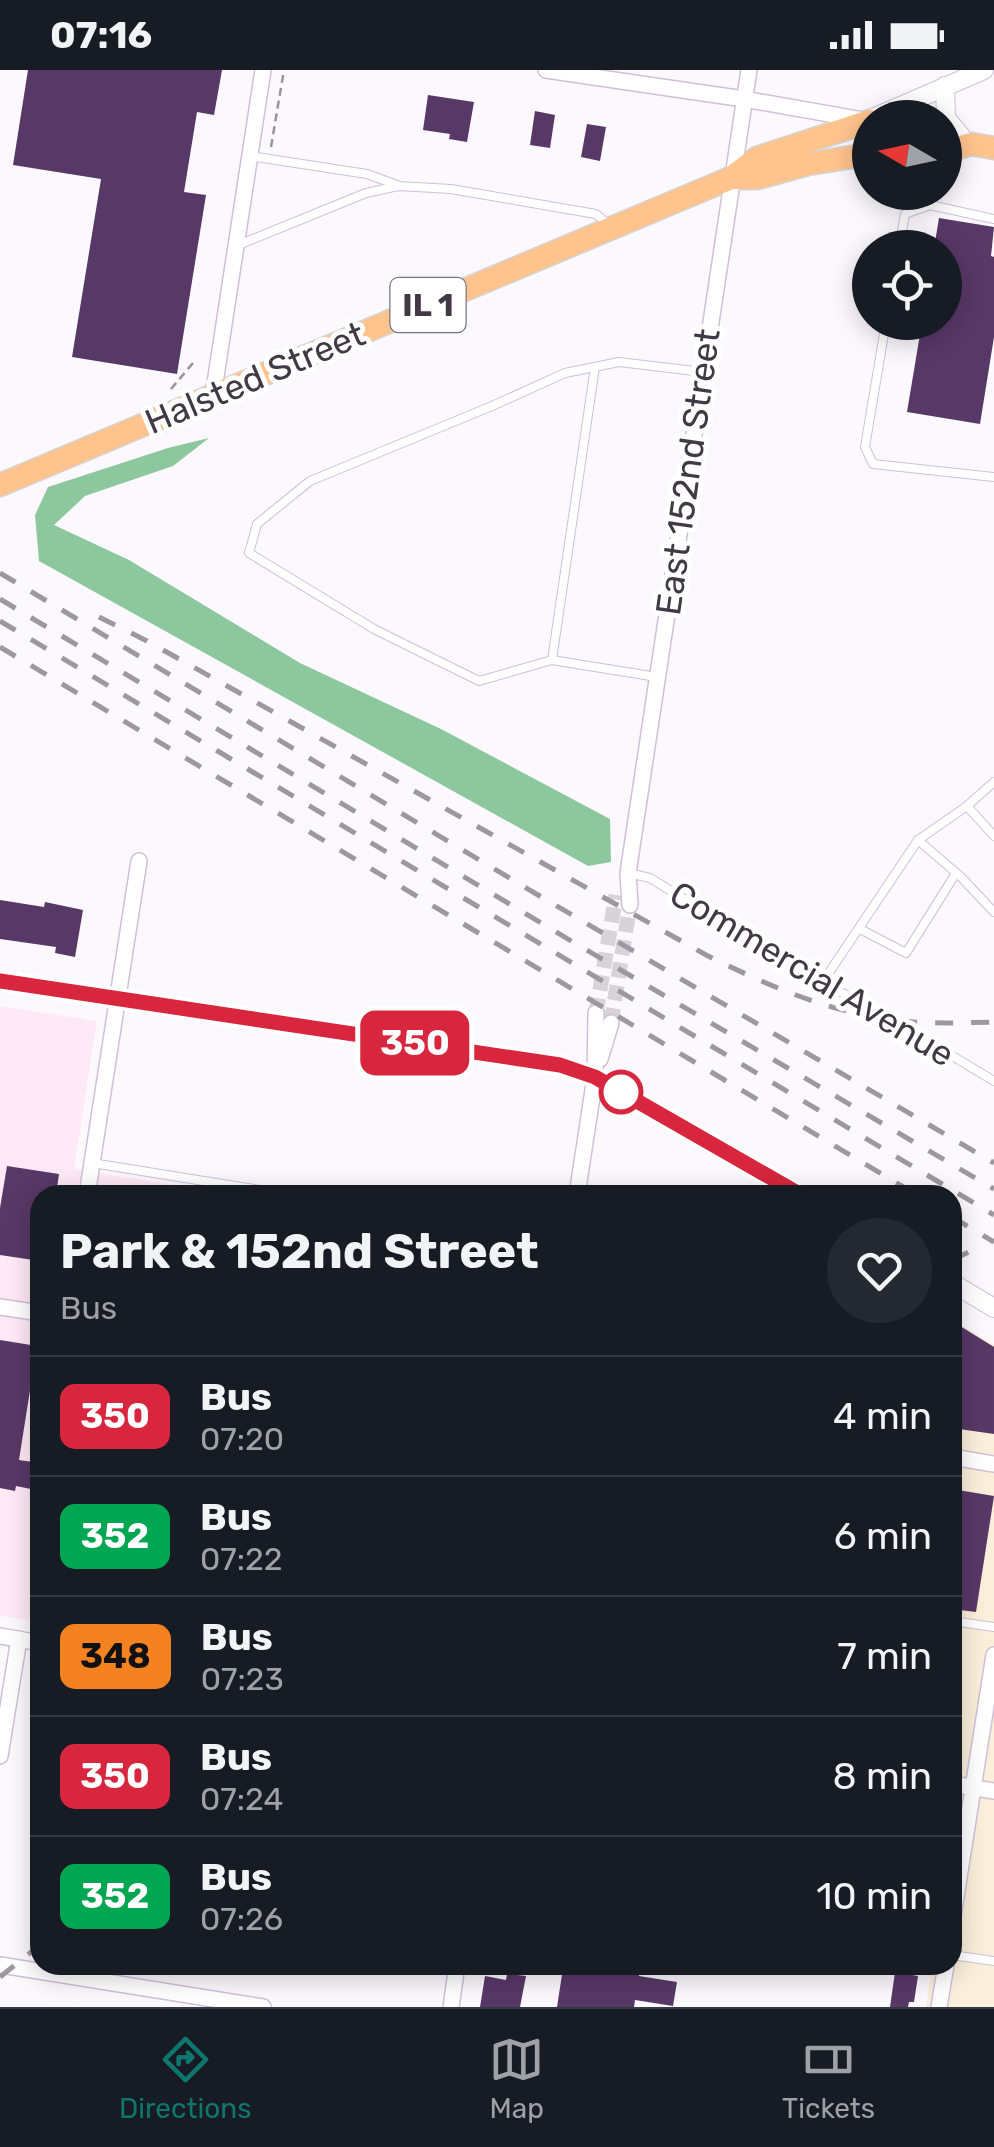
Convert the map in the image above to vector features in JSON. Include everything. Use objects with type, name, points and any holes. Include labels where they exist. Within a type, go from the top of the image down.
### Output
[{"type":"main road","name":"Halsted Street","points":[[0,485],[731,178],[757,158],[852,126]]},
{"type":"main road","name":"Halsted Street","points":[[731,178],[758,178],[852,157]]},
{"type":"street","points":[[212,396],[263,70]]},
{"type":"street","points":[[546,70],[852,117]]},
{"type":"street","name":"East 152nd Street","points":[[630,905],[628,874],[749,70]]},
{"type":"street","points":[[904,100],[942,78],[984,70]]},
{"type":"street","points":[[942,78],[946,118],[963,143]]},
{"type":"street","points":[[89,1185],[139,860]]},
{"type":"street","name":"East 152nd Street","points":[[616,895],[628,874]]},
{"type":"street","points":[[0,980],[560,1065],[595,1077],[783,1185]]},
{"type":"street","points":[[579,1185],[595,1077],[596,1013]]},
{"type":"street","points":[[595,1077],[611,1024]]},
{"type":"street","points":[[962,1290],[994,1308]]},
{"type":"street","points":[[0,1307],[30,1312]]},
{"type":"street","points":[[962,1459],[994,1464]]},
{"type":"street","points":[[0,1636],[30,1641]]},
{"type":"street","points":[[0,1756],[18,1639]]},
{"type":"street","points":[[962,1858],[994,1658]]},
{"type":"street","points":[[962,1786],[994,1791]]},
{"type":"street","points":[[0,1966],[30,1971]]},
{"type":"street","points":[[58,1975],[262,2007]]},
{"type":"street","points":[[451,2007],[456,1975]]},
{"type":"street","points":[[939,2007],[944,1975]]},
{"type":"lane","points":[[250,156],[367,174],[398,186]]},
{"type":"lane","points":[[236,246],[366,193],[398,186],[451,189],[596,214],[611,228]]},
{"type":"lane","points":[[902,230],[905,214],[930,205],[994,219]]},
{"type":"lane","points":[[883,340],[865,447],[873,464],[994,477]]},
{"type":"lane","points":[[657,678],[552,660],[479,681],[374,629],[250,552],[257,524],[310,481],[565,372],[619,362],[702,372]]},
{"type":"lane","points":[[552,660],[594,367]]},
{"type":"lane","points":[[822,984],[918,840],[994,782]]},
{"type":"lane","points":[[967,806],[994,836]]},
{"type":"lane","points":[[918,840],[994,912]]},
{"type":"lane","points":[[860,928],[906,954],[956,873]]},
{"type":"lane","name":"Commercial Avenue","points":[[628,874],[650,878],[822,984],[871,1007],[994,1081]]},
{"type":"lane","points":[[92,1163],[229,1185]]},
{"type":"lane","points":[[962,1622],[994,1627]]},
{"type":"lane","points":[[962,1956],[994,1961]]},
{"type":"path","points":[[269,159],[284,70]]},
{"type":"path","points":[[171,389],[194,363]]},
{"type":"shaded area","points":[[0,1006],[97,1021],[74,1169],[175,1185],[30,1185],[30,1620],[0,1616]]},
{"type":"shaded area","points":[[962,1325],[994,1345],[994,2007],[926,2007],[931,1975],[962,1975]]},
{"type":"green space","points":[[209,438],[173,466],[85,496],[54,525],[129,560],[300,663],[441,729],[610,819],[611,862],[588,866],[39,561],[35,515],[48,487]]},
{"type":"building","points":[[28,70],[222,70],[214,115],[197,112],[184,192],[206,195],[177,374],[72,357],[101,179],[13,165]]},
{"type":"building","points":[[428,95],[474,102],[467,142],[449,139],[450,134],[423,130]]},
{"type":"building","points":[[535,111],[555,115],[550,148],[530,145]]},
{"type":"building","points":[[587,124],[606,127],[600,161],[581,157]]},
{"type":"building","points":[[939,218],[994,227],[994,337],[980,424],[907,412],[919,340],[962,340],[962,230],[937,230]]},
{"type":"building","points":[[0,900],[44,907],[45,902],[83,910],[75,957],[55,953],[56,947],[0,939]]},
{"type":"building","points":[[7,1166],[59,1174],[57,1185],[30,1185],[30,1260],[0,1255],[0,1208]]},
{"type":"building","points":[[962,1327],[994,1347],[994,1434],[962,1429]]},
{"type":"building","points":[[0,1340],[30,1345],[30,1390],[19,1460],[30,1462],[30,1489],[0,1488]]},
{"type":"building","points":[[962,1491],[994,1496],[976,1612],[962,1610]]},
{"type":"building","points":[[507,1975],[526,1976],[520,2007],[480,2007],[485,1976],[506,1980]]},
{"type":"building","points":[[562,1975],[639,1975],[677,1982],[673,2006],[635,2000],[634,2007],[557,2007]]},
{"type":"building","points":[[895,1975],[918,1976],[914,2002],[909,2002],[908,2007],[890,2007]]},
{"type":"tunnel","points":[[596,1013],[616,895]]},
{"type":"tunnel","points":[[611,1023],[630,905]]},
{"type":"railway","points":[[0,573],[994,1163]]},
{"type":"railway","points":[[0,599],[994,1189]]},
{"type":"railway","points":[[99,617],[752,977],[797,996],[868,1016],[918,1022],[994,1022]]},
{"type":"railway","points":[[0,621],[944,1185]]},
{"type":"railway","points":[[0,647],[900,1185]]},
{"type":"railway","points":[[962,1196],[994,1215]]},
{"type":"railway","points":[[962,1223],[994,1242]]},
{"type":"railway","points":[[962,1255],[984,1245]]},
{"type":"railway","points":[[0,1977],[30,1953]]},
{"type":"bus line","name":"350","points":[[0,981],[560,1065],[595,1077],[784,1185]]}]
